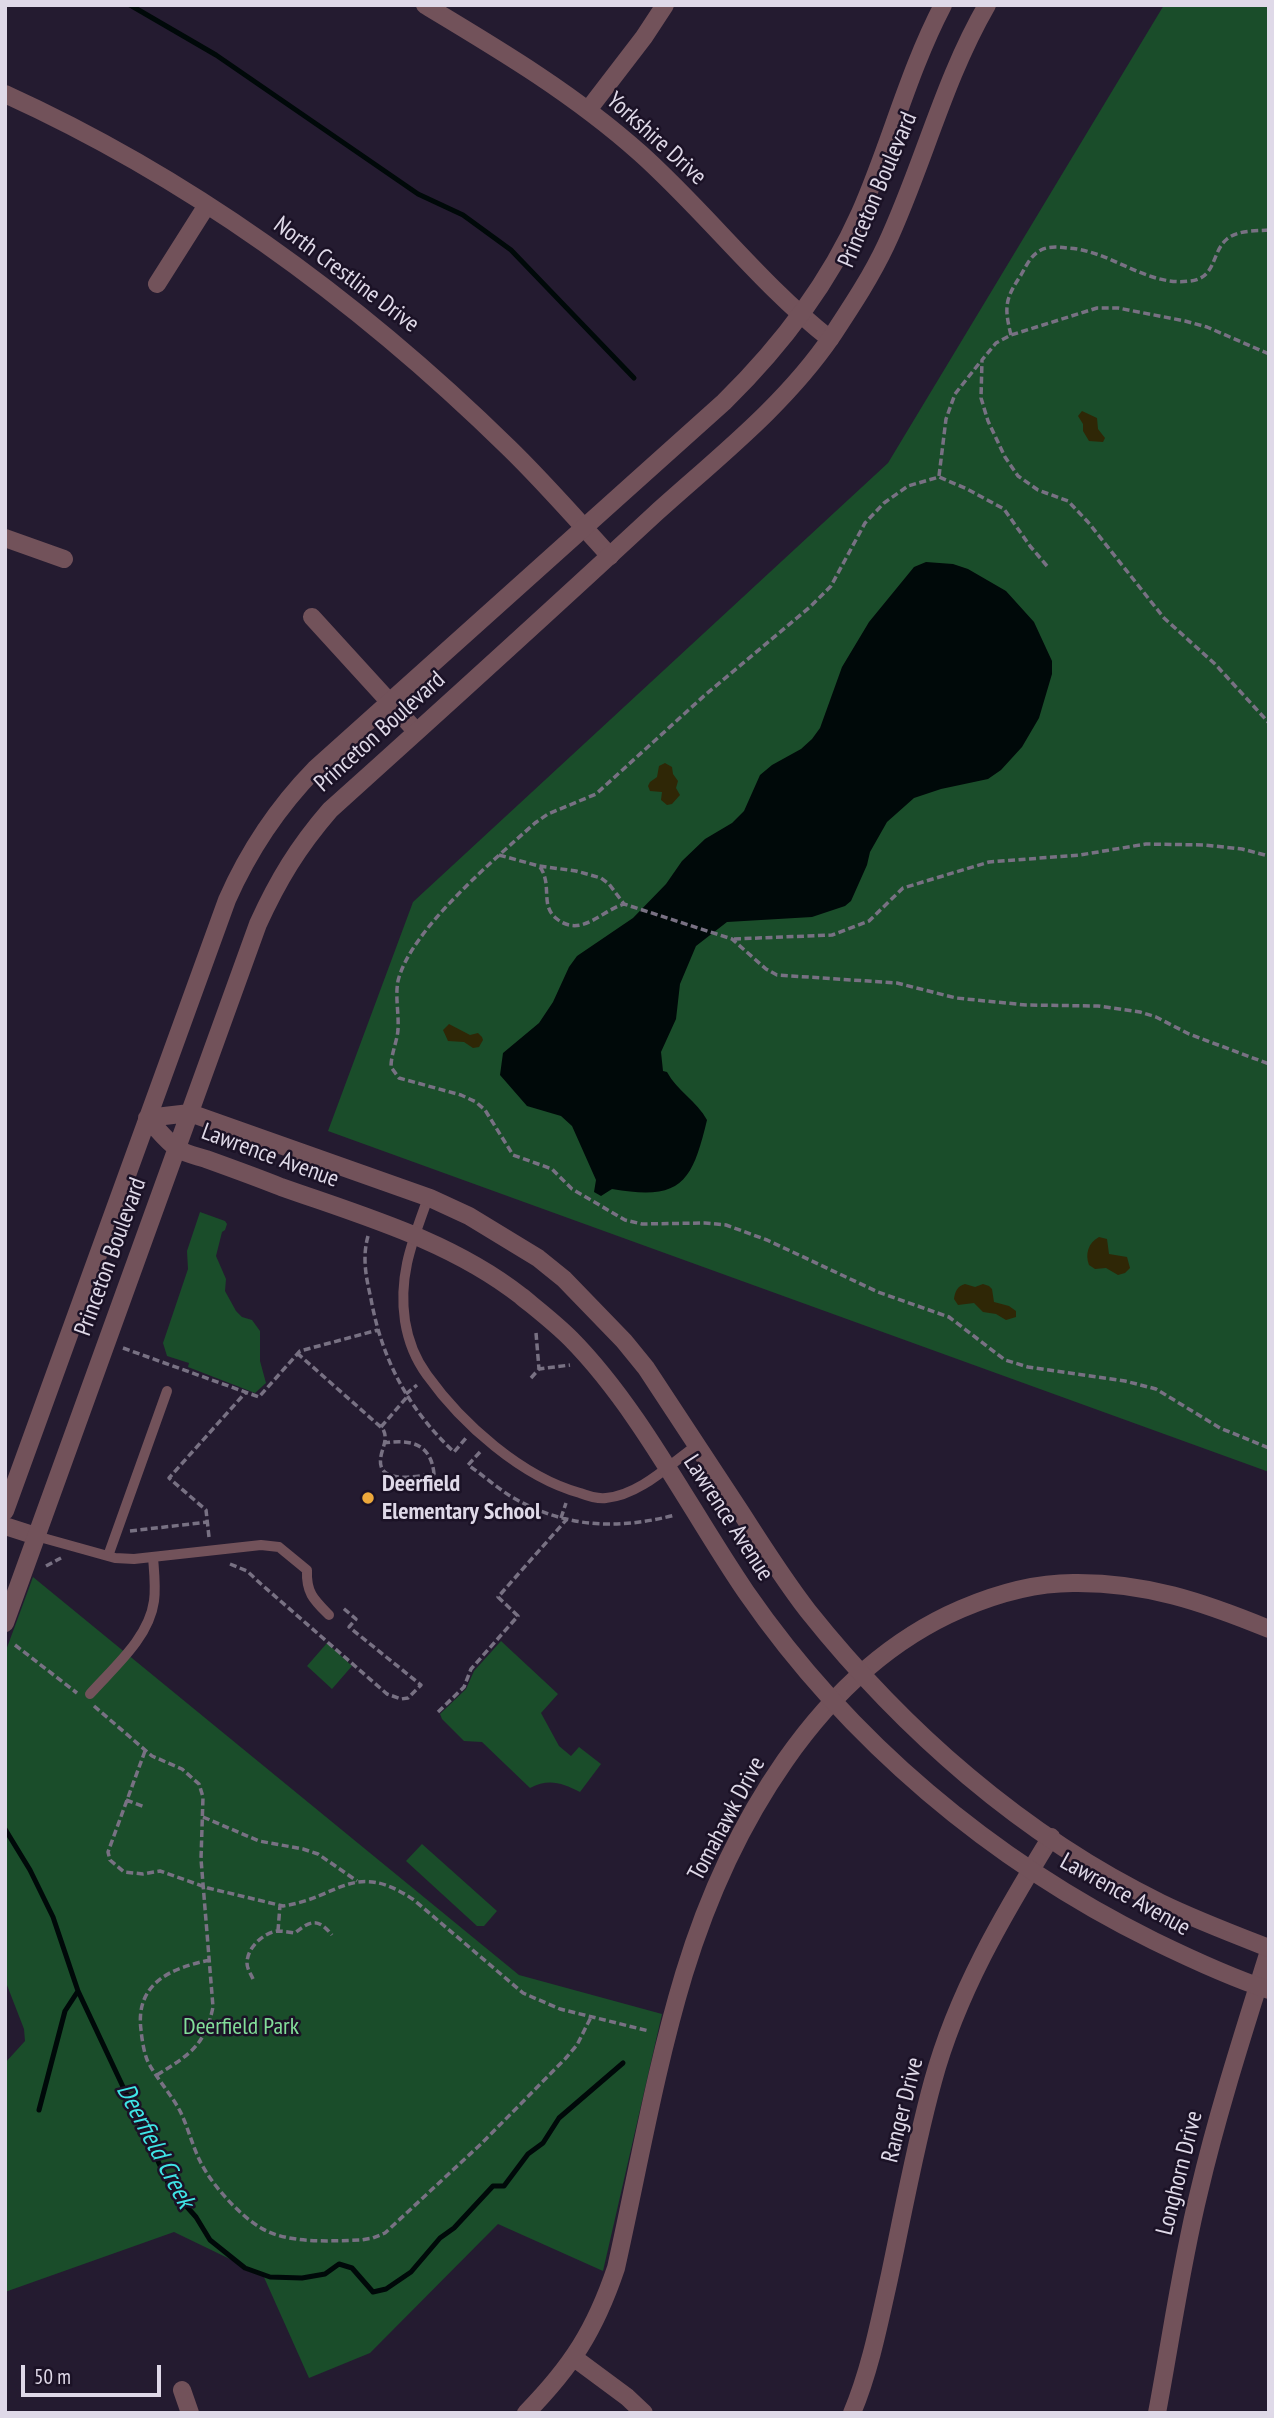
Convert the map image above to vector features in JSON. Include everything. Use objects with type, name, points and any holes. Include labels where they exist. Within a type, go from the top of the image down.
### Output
[{"type":"street","name":"Yorkshire Drive","points":[[425,5],[517,60],[588,110],[642,155],[800,316],[830,339]]},
{"type":"street","points":[[588,110],[645,37],[665,5]]},
{"type":"street","name":"Princeton Boulevard","points":[[5,1511],[227,900],[255,844],[296,790],[724,402],[761,364],[800,316],[842,251],[861,211],[915,66],[943,5]]},
{"type":"street","name":"Princeton Boulevard","points":[[5,1623],[258,924],[295,852],[330,810],[765,414],[799,378],[830,339],[868,280],[886,245],[959,57],[987,5]]},
{"type":"street","name":"North Crestline Drive","points":[[5,94],[92,136],[208,205],[356,310],[402,348],[512,450],[610,556]]},
{"type":"street","points":[[158,284],[208,205]]},
{"type":"street","points":[[5,538],[64,559]]},
{"type":"street","points":[[312,617],[416,731]]},
{"type":"street","name":"Lawrence Avenue","points":[[147,1118],[190,1113],[428,1198],[469,1216],[538,1258],[564,1279],[624,1341],[646,1368],[772,1561],[808,1610],[906,1720],[951,1762],[998,1800],[1107,1873],[1160,1903],[1269,1949]]},
{"type":"street","name":"Lawrence Avenue","points":[[147,1118],[177,1149],[415,1236],[475,1266],[542,1313],[571,1339],[626,1405],[746,1591],[792,1653],[854,1724],[957,1818],[1031,1870],[1117,1923],[1192,1960],[1263,1988]]},
{"type":"street","points":[[5,1526],[36,1536]]},
{"type":"street","name":"Tomahawk Drive","points":[[526,2413],[573,2357],[594,2324],[616,2268],[684,1973],[707,1909],[745,1829],[778,1772],[800,1739],[832,1700],[891,1648],[919,1629],[949,1614],[1003,1594],[1036,1586],[1108,1584],[1150,1590],[1191,1599],[1269,1629]]},
{"type":"street","name":"Ranger Drive","points":[[852,2413],[879,2327],[934,2078],[975,1969],[998,1924],[1051,1837]]},
{"type":"street","name":"Longhorn Drive","points":[[1157,2413],[1183,2261],[1198,2193],[1214,2130],[1263,1988],[1269,1949]]},
{"type":"street","points":[[573,2357],[644,2413]]},
{"type":"street","points":[[182,2390],[190,2413]]},
{"type":"lane","points":[[428,1198],[405,1262],[405,1321],[412,1346],[425,1373],[454,1408],[508,1455],[540,1477],[563,1488],[604,1498],[624,1494],[697,1445]]},
{"type":"lane","points":[[108,1556],[167,1391]]},
{"type":"lane","points":[[36,1536],[108,1556],[134,1559],[261,1545],[279,1547],[307,1570],[306,1584],[310,1597],[329,1615]]},
{"type":"lane","points":[[86,1697],[139,1639],[150,1618],[154,1601],[153,1557]]},
{"type":"path","points":[[1011,335],[1007,318],[1008,295],[1029,261],[1045,249],[1082,249],[1104,255],[1152,278],[1173,283],[1194,281],[1207,274],[1224,243],[1234,235],[1269,230]]},
{"type":"path","points":[[939,477],[946,419],[960,386],[996,343],[1011,335],[1107,307],[1206,327],[1269,354]]},
{"type":"path","points":[[982,360],[981,398],[988,421],[1005,457],[1018,476],[1038,490],[1068,501],[1088,522],[1164,618],[1214,664],[1269,723]]},
{"type":"path","points":[[1047,566],[1004,509],[939,477],[908,486],[884,502],[865,523],[840,571],[824,593],[596,794],[541,819],[499,855],[431,923],[405,960],[398,980],[398,1031],[391,1063],[394,1074],[399,1078],[461,1095],[476,1102],[485,1110],[513,1155],[552,1169],[572,1189],[625,1220],[642,1224],[726,1225],[767,1240],[878,1292],[949,1317],[1006,1360],[1028,1367],[1125,1381],[1156,1389],[1220,1428],[1269,1448]]},
{"type":"path","points":[[499,855],[601,878],[624,904],[729,938],[832,935],[869,921],[904,888],[989,862],[1080,855],[1146,844],[1205,845],[1242,849],[1269,856]]},
{"type":"path","points":[[539,866],[546,879],[549,909],[564,925],[588,923],[624,904]]},
{"type":"path","points":[[729,938],[777,975],[897,983],[956,998],[1098,1006],[1140,1012],[1269,1064]]},
{"type":"path","points":[[123,1348],[259,1397],[297,1353],[378,1330]]},
{"type":"path","points":[[536,1330],[539,1369]]},
{"type":"path","points":[[297,1353],[381,1427],[386,1436],[384,1443],[380,1459],[381,1466],[392,1477],[434,1474],[429,1457],[414,1443],[384,1443]]},
{"type":"path","points":[[531,1378],[539,1369],[572,1364]]},
{"type":"path","points":[[210,1551],[206,1510],[169,1478],[246,1392]]},
{"type":"path","points":[[381,1427],[408,1397]]},
{"type":"path","points":[[481,1452],[468,1465],[510,1496],[536,1509],[567,1519],[621,1525],[677,1514]]},
{"type":"path","points":[[438,1712],[464,1687],[471,1669],[519,1616],[498,1597],[567,1519]]},
{"type":"path","points":[[118,1527],[131,1532],[208,1522]]},
{"type":"path","points":[[44,1567],[64,1556]]},
{"type":"path","points":[[223,1563],[247,1571],[387,1694],[401,1699],[414,1693],[421,1685],[349,1627],[356,1619],[343,1608]]},
{"type":"path","points":[[15,1645],[86,1697],[145,1751],[182,1769],[199,1784],[203,1797],[203,1886],[213,2007],[210,2024],[202,2040],[157,2075]]},
{"type":"path","points":[[145,1751],[108,1852],[116,1867],[124,1872],[133,1874],[160,1871],[203,1886],[280,1905],[295,1905],[349,1882],[377,1883],[399,1889],[523,1993],[561,2009],[649,2031]]},
{"type":"path","points":[[126,1800],[145,1807]]},
{"type":"path","points":[[202,1817],[251,1839],[318,1854],[358,1882]]},
{"type":"path","points":[[278,1931],[280,1905]]},
{"type":"path","points":[[253,1979],[248,1969],[249,1955],[261,1939],[278,1931],[295,1933],[307,1923],[314,1922],[325,1926],[332,1935]]},
{"type":"path","points":[[211,1960],[171,1972],[157,1980],[147,1993],[140,2020],[147,2060],[180,2112],[205,2170],[249,2220],[264,2230],[299,2239],[361,2240],[384,2233],[482,2143],[565,2059],[577,2045],[591,2017]]},
{"type":"green space","points":[[1164,5],[1269,5],[1269,1472],[328,1131],[413,902],[888,463]]},
{"type":"green space","points":[[200,1212],[227,1224],[222,1232],[216,1256],[226,1279],[225,1291],[236,1311],[242,1317],[252,1320],[260,1331],[260,1361],[266,1383],[255,1393],[167,1356],[163,1343],[188,1269],[187,1251]]},
{"type":"green space","name":"Deerfield Park","points":[[33,1577],[519,1975],[662,2014],[603,2271],[498,2224],[370,2353],[309,2378],[263,2275],[174,2232],[5,2292],[5,2063],[25,2041],[24,2029],[5,1980],[5,1653]]},
{"type":"green space","points":[[501,1641],[558,1694],[541,1713],[559,1746],[571,1756],[579,1747],[601,1764],[580,1792],[555,1783],[543,1783],[530,1788],[482,1742],[464,1741],[442,1719],[440,1714],[466,1689],[474,1671]]},
{"type":"green space","points":[[327,1643],[352,1666],[332,1689],[307,1666]]},
{"type":"green space","points":[[422,1844],[497,1911],[484,1926],[477,1926],[406,1861]]},
{"type":"sand","points":[[1082,411],[1097,418],[1098,429],[1105,438],[1103,442],[1089,441],[1078,416]]},
{"type":"sand","points":[[665,763],[672,767],[680,795],[672,804],[667,805],[661,800],[662,792],[650,791],[648,786],[657,777],[659,766]]},
{"type":"sand","points":[[449,1024],[470,1035],[478,1033],[483,1040],[479,1047],[473,1048],[464,1042],[448,1041],[443,1030]]},
{"type":"sand","points":[[1099,1237],[1107,1239],[1109,1254],[1127,1257],[1130,1268],[1125,1273],[1118,1275],[1106,1268],[1095,1269],[1089,1265],[1088,1249]]},
{"type":"sand","points":[[965,1284],[975,1287],[983,1284],[989,1286],[994,1302],[1009,1306],[1016,1311],[1016,1317],[1006,1320],[996,1314],[983,1312],[974,1303],[958,1305],[954,1299],[955,1294],[958,1288]]},
{"type":"shaded area","points":[[926,562],[953,564],[968,569],[1006,591],[1034,622],[1052,661],[1052,674],[1039,718],[1022,747],[1001,770],[988,779],[914,798],[887,822],[870,852],[851,901],[845,906],[812,917],[727,922],[696,946],[680,984],[676,1019],[661,1052],[663,1071],[667,1072],[707,1120],[696,1159],[680,1183],[668,1189],[635,1192],[612,1189],[601,1196],[594,1192],[596,1180],[572,1126],[561,1116],[527,1106],[500,1075],[503,1053],[539,1023],[577,956],[633,918],[666,884],[682,861],[705,839],[732,823],[744,811],[760,775],[812,739],[820,728],[842,667],[869,622],[914,567]]},
{"type":"waterway","points":[[130,5],[216,55],[418,194],[463,215],[511,250],[634,378]]},
{"type":"waterway","name":"Deerfield Creek","points":[[5,1829],[30,1870],[53,1917],[78,1991],[171,2189],[196,2217],[210,2240],[245,2268],[270,2277],[302,2278],[325,2274],[339,2264],[352,2268],[373,2292],[386,2289],[411,2272],[440,2238],[454,2228],[493,2186],[504,2186],[528,2154],[543,2143],[559,2118],[623,2063]]},
{"type":"waterway","points":[[39,2110],[65,2011],[78,1991]]},
{"type":"place","name":"Deerfield Elementary School","points":[[368,1498]]}]
